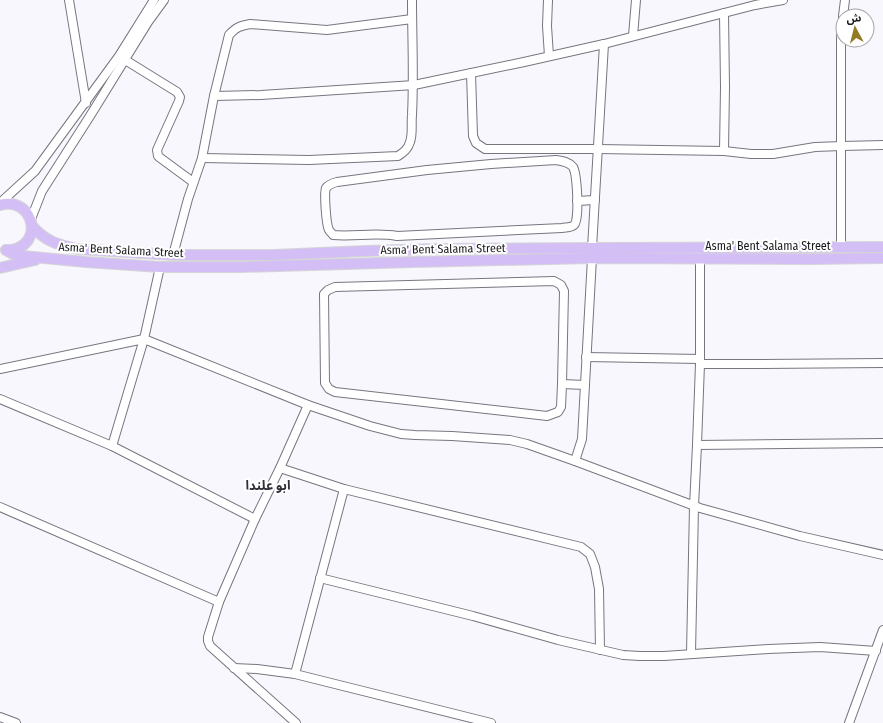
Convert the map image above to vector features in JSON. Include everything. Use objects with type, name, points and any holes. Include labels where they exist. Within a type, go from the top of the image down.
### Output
[{"type":"main road","name":"Asma' Bent Salama Street","points":[[0,204],[7,203],[17,205],[26,211],[31,223],[40,234],[50,242],[77,249],[172,255],[274,255],[435,250],[592,248],[883,247]]},
{"type":"main road","points":[[3,249],[17,249],[23,245],[28,240],[31,233],[31,223]]},
{"type":"main road","name":"Asma' Bent Salama Street","points":[[3,249],[13,254],[44,258],[160,266],[241,268],[592,258],[883,258]]},
{"type":"main road","points":[[0,268],[44,258]]},
{"type":"street","points":[[69,0],[86,102]]},
{"type":"street","points":[[145,14],[146,0]]},
{"type":"street","points":[[202,158],[309,160],[398,156],[405,152],[411,141],[414,85],[412,0]]},
{"type":"street","points":[[548,0],[547,26],[549,56]]},
{"type":"street","points":[[633,36],[636,0]]},
{"type":"street","points":[[214,96],[284,94],[414,85],[604,44],[724,14],[755,3],[783,0]]},
{"type":"street","points":[[0,204],[35,171],[86,102],[122,58],[148,22],[160,1]]},
{"type":"street","points":[[31,223],[42,191],[90,116],[145,14],[160,1]]},
{"type":"street","points":[[724,14],[724,151]]},
{"type":"street","points":[[172,255],[193,182],[202,158],[214,96],[229,35],[233,30],[250,24],[327,30],[412,20]]},
{"type":"street","points":[[592,248],[604,44]]},
{"type":"street","points":[[841,48],[841,247]]},
{"type":"street","points":[[122,58],[179,94],[179,101],[157,153],[159,157],[193,182]]},
{"type":"street","points":[[471,73],[473,136],[476,143],[485,149],[724,151],[751,154],[773,154],[815,148],[883,145]]},
{"type":"street","points":[[556,160],[567,162],[575,171],[577,201],[576,222],[574,225],[562,228],[396,236],[386,234],[340,236],[333,235],[327,224],[325,190],[331,183],[412,172],[491,164],[556,160]]},
{"type":"street","points":[[577,201],[595,200]]},
{"type":"street","points":[[575,460],[582,439],[592,258]]},
{"type":"street","points":[[691,654],[694,506],[700,361],[700,259]]},
{"type":"street","points":[[112,446],[144,339],[160,266]]},
{"type":"street","points":[[554,281],[561,285],[564,291],[562,384],[561,407],[558,412],[547,416],[335,392],[329,389],[325,383],[324,294],[328,290],[335,287],[554,281]]},
{"type":"street","points":[[0,368],[144,339],[308,405],[370,426],[402,434],[510,440],[527,444],[575,460],[694,506],[800,536],[883,555]]},
{"type":"street","points":[[586,357],[756,364],[883,363]]},
{"type":"street","points":[[562,384],[585,385]]},
{"type":"street","points":[[0,399],[112,446],[255,519]]},
{"type":"street","points":[[296,723],[210,646],[208,637],[219,602],[255,519],[308,405]]},
{"type":"street","points":[[697,445],[883,443]]},
{"type":"street","points":[[280,468],[344,489],[581,547],[590,554],[595,567],[599,589],[600,650]]},
{"type":"street","points":[[295,674],[344,489]]},
{"type":"street","points":[[0,507],[219,602]]},
{"type":"street","points":[[320,578],[473,616],[558,640],[623,655],[640,656],[691,654],[820,647],[876,650]]},
{"type":"street","points":[[849,723],[883,630]]},
{"type":"street","points":[[234,668],[257,669],[295,674],[491,723]]},
{"type":"street","points":[[0,716],[16,723]]},
{"type":"district","name":"ابو علندا","points":[[268,485]]}]
